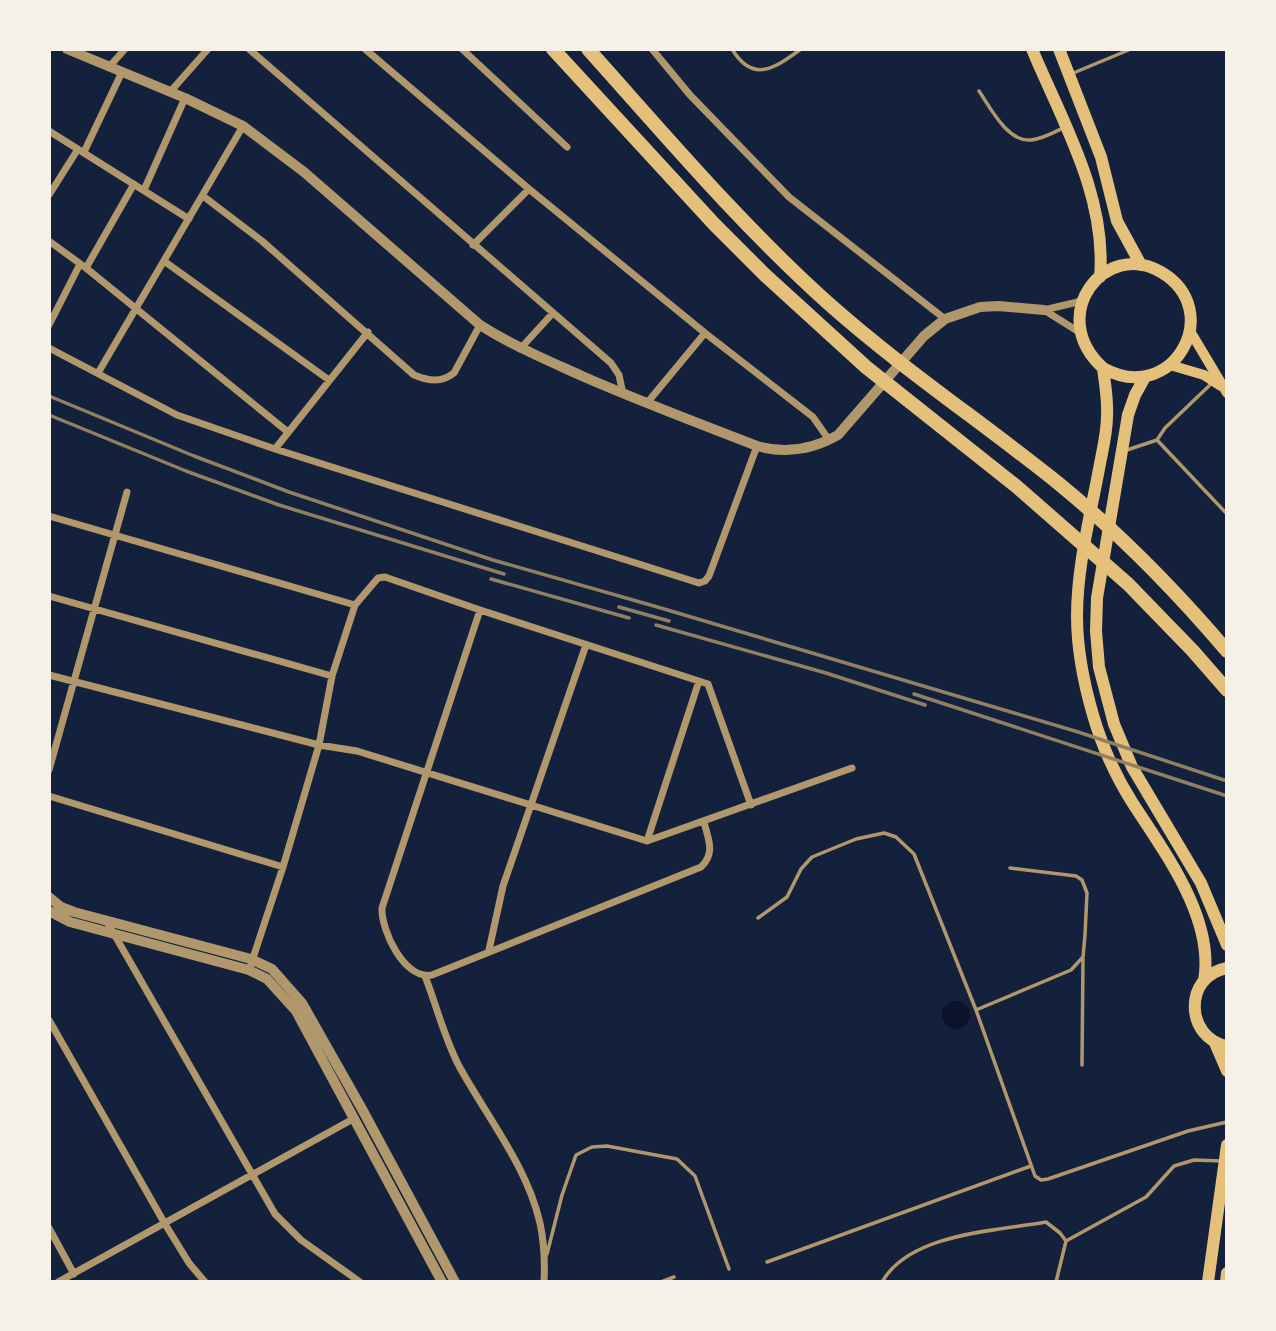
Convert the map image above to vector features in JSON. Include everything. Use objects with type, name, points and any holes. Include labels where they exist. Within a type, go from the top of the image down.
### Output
[{"type":"highway","points":[[553,49],[714,224],[765,275],[866,367],[1055,519],[1128,584],[1227,690]]},
{"type":"highway","points":[[588,49],[737,215],[820,295],[921,380],[1060,485],[1134,552],[1227,651]]},
{"type":"highway","points":[[1032,49],[1092,193],[1101,241],[1100,277]]},
{"type":"highway","points":[[1059,49],[1101,157],[1117,221],[1141,265]]},
{"type":"highway","points":[[1141,265],[1158,270],[1173,280],[1185,295],[1191,312],[1190,331],[1184,350],[1159,373],[1145,377],[1119,376],[1103,368],[1084,346],[1079,331],[1079,316],[1089,288],[1100,277],[1119,267],[1141,265]]},
{"type":"highway","points":[[1103,368],[1107,417],[1082,568],[1077,614],[1080,653],[1087,693],[1108,758],[1164,849],[1194,912],[1206,948],[1203,981]]},
{"type":"highway","points":[[1145,377],[1128,415],[1098,587],[1096,620],[1099,667],[1114,724],[1139,781],[1201,883],[1227,945]]},
{"type":"highway","points":[[1227,968],[1211,974],[1203,981],[1196,993],[1195,1014],[1204,1034],[1221,1045],[1227,1071]]},
{"type":"highway","points":[[1208,1282],[1227,1145]]},
{"type":"highway","points":[[1226,1282],[1227,1273]]},
{"type":"main road","points":[[1190,331],[1227,391]]},
{"type":"main road","points":[[1170,365],[1204,375],[1227,391]]},
{"type":"street","points":[[67,49],[185,98],[243,126],[304,172],[480,325],[520,349],[623,394],[757,446],[788,451],[838,435],[924,336],[945,319],[971,310],[998,306],[1044,310],[1082,302]]},
{"type":"street","points":[[109,67],[125,49]]},
{"type":"street","points":[[170,92],[208,49]]},
{"type":"street","points":[[249,49],[611,363],[619,375],[623,394]]},
{"type":"street","points":[[365,49],[705,334],[813,417],[829,440]]},
{"type":"street","points":[[462,49],[567,147]]},
{"type":"street","points":[[652,49],[690,95],[789,197],[945,319]]},
{"type":"street","points":[[49,195],[81,150],[122,72]]},
{"type":"street","points":[[144,190],[185,98]]},
{"type":"street","points":[[98,373],[243,126]]},
{"type":"street","points":[[49,131],[189,219]]},
{"type":"street","points":[[49,325],[134,184]]},
{"type":"street","points":[[473,245],[529,189]]},
{"type":"street","points":[[203,196],[262,241],[414,375],[436,381],[454,373],[480,325]]},
{"type":"street","points":[[49,241],[288,432]]},
{"type":"street","points":[[164,261],[328,380]]},
{"type":"street","points":[[1044,310],[1079,331]]},
{"type":"street","points":[[520,349],[552,314]]},
{"type":"street","points":[[275,449],[368,332]]},
{"type":"street","points":[[648,403],[705,334]]},
{"type":"street","points":[[49,348],[177,415],[275,449],[699,583],[709,576],[757,446]]},
{"type":"street","points":[[49,770],[127,492]]},
{"type":"street","points":[[49,516],[355,605]]},
{"type":"street","points":[[250,964],[283,867],[319,745],[332,676],[355,605],[378,578],[386,577],[480,611],[708,684],[751,805]]},
{"type":"street","points":[[49,596],[332,676]]},
{"type":"street","points":[[480,611],[385,897],[381,921],[396,951],[409,967],[425,976],[446,1041],[519,1170],[534,1202],[545,1260],[544,1282]]},
{"type":"street","points":[[489,950],[503,886],[586,645]]},
{"type":"street","points":[[49,675],[319,745],[357,751],[647,841],[852,768]]},
{"type":"street","points":[[647,841],[699,681]]},
{"type":"street","points":[[49,796],[283,867]]},
{"type":"street","points":[[425,976],[701,867],[711,853],[704,822]]},
{"type":"street","points":[[50,904],[70,922],[112,934],[272,969],[302,1003],[455,1282]]},
{"type":"street","points":[[50,904],[250,964],[267,979],[296,1012],[442,1282]]},
{"type":"street","points":[[106,920],[275,1214],[327,1260],[360,1282]]},
{"type":"street","points":[[49,1020],[165,1224],[205,1282]]},
{"type":"street","points":[[58,1282],[353,1119]]},
{"type":"street","points":[[49,1228],[74,1274]]},
{"type":"lane","points":[[732,49],[751,69],[761,71],[775,66],[801,49]]},
{"type":"lane","points":[[1069,75],[1131,49]]},
{"type":"lane","points":[[979,91],[1006,128],[1016,137],[1028,141],[1065,127]]},
{"type":"lane","points":[[1122,451],[1157,440],[1165,428],[1214,381]]},
{"type":"lane","points":[[1157,440],[1227,514]]},
{"type":"lane","points":[[758,918],[787,897],[801,869],[812,857],[870,835],[884,833],[896,837],[914,854],[976,1010],[1035,1176],[1041,1180],[1048,1179],[1188,1130],[1227,1122]]},
{"type":"lane","points":[[1010,867],[1076,876],[1082,880],[1087,893],[1083,957],[1082,1065]]},
{"type":"lane","points":[[976,1010],[1071,970],[1083,957]]},
{"type":"lane","points":[[545,1260],[562,1195],[576,1155],[600,1145],[673,1158],[687,1166],[695,1176],[729,1269]]},
{"type":"lane","points":[[1056,1282],[1066,1241],[1146,1197],[1174,1166],[1194,1160],[1225,1161]]},
{"type":"lane","points":[[767,1262],[1031,1166]]},
{"type":"lane","points":[[882,1282],[910,1253],[941,1241],[1046,1222],[1066,1241]]},
{"type":"lane","points":[[661,1282],[674,1277]]},
{"type":"water","points":[[956,1001],[966,1005],[970,1015],[966,1025],[956,1029],[946,1025],[942,1015],[946,1005]]},
{"type":"railway","points":[[49,396],[289,492],[493,560],[1075,731],[1227,781]]},
{"type":"railway","points":[[49,415],[186,471],[279,505],[504,574]]},
{"type":"railway","points":[[491,579],[629,618]]},
{"type":"railway","points":[[619,607],[669,621]]},
{"type":"railway","points":[[656,625],[826,673],[925,705]]},
{"type":"railway","points":[[914,694],[1227,796]]}]
